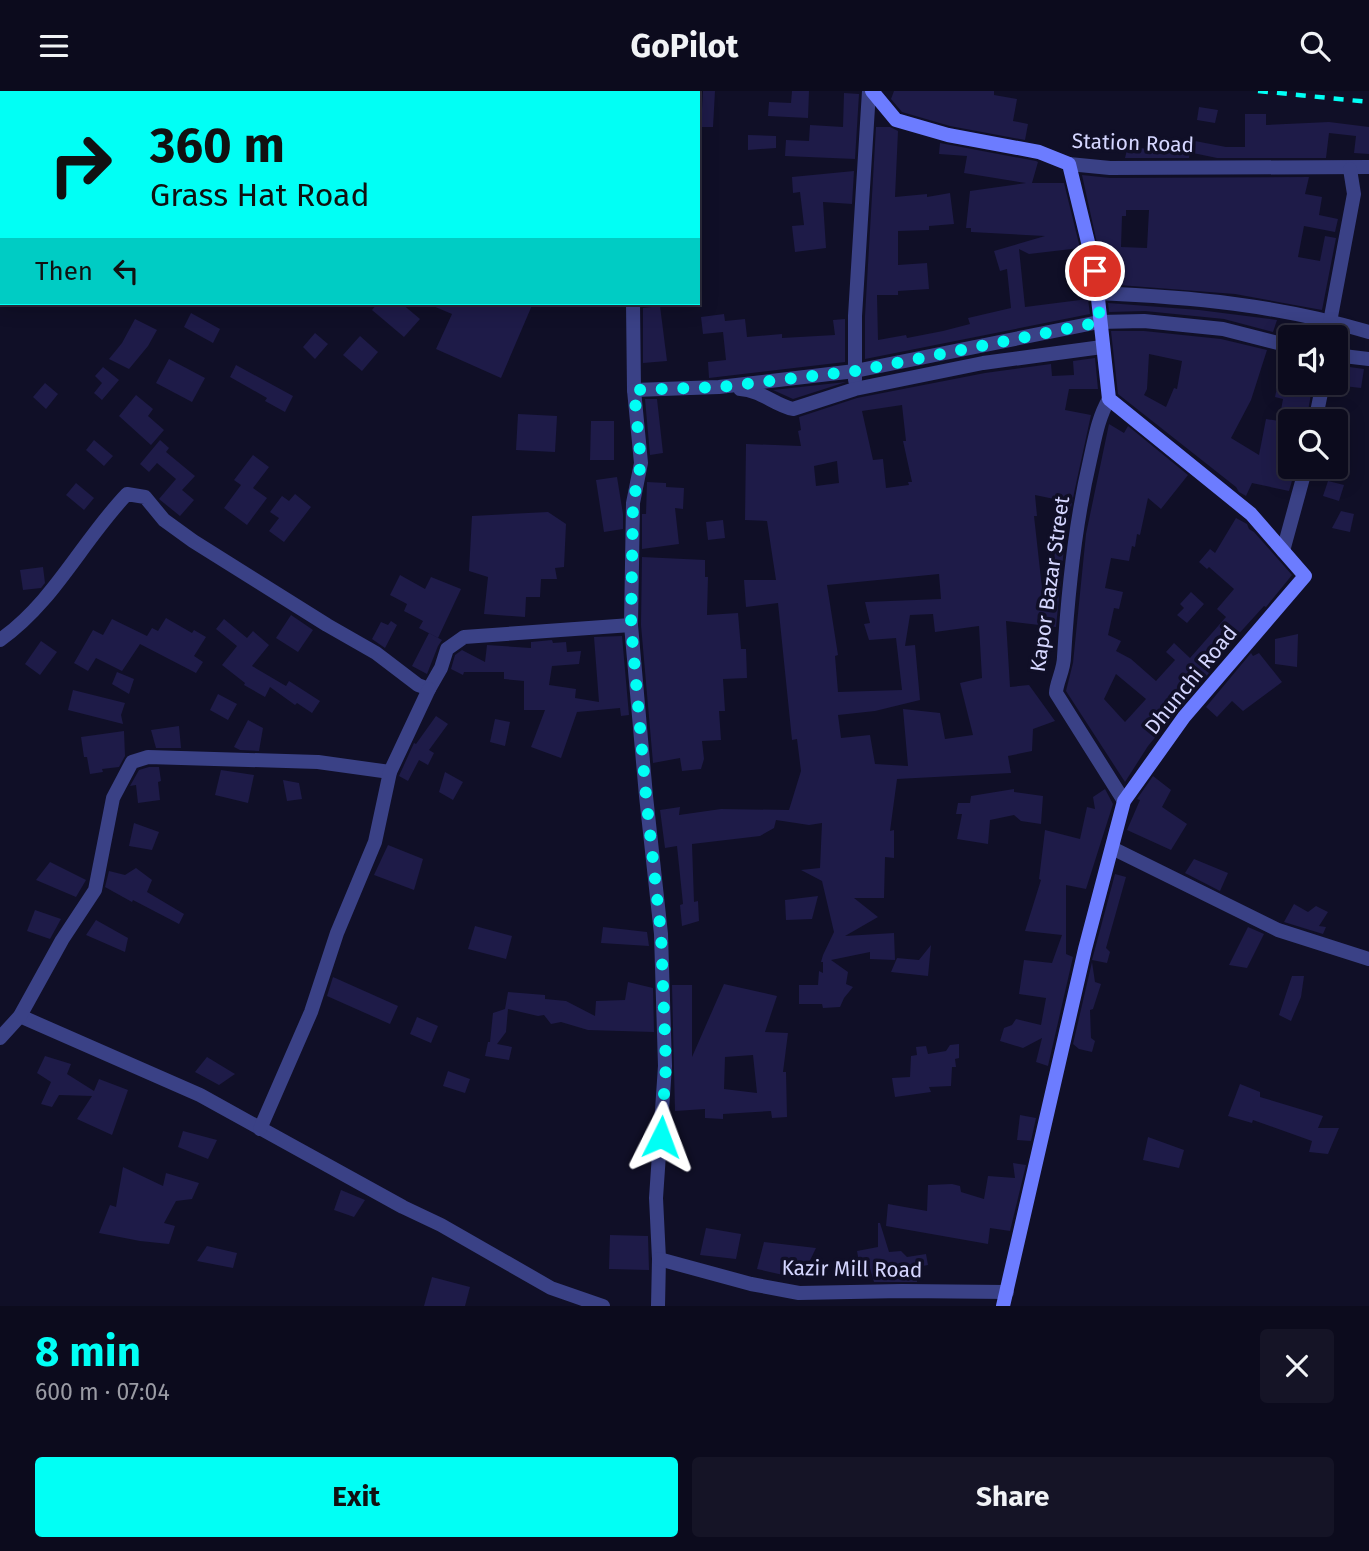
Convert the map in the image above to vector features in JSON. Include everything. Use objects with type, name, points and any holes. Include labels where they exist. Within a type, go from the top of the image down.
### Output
[{"type":"street","name":"Station Road","points":[[870,91],[896,120],[948,135],[1039,152],[1069,165],[1110,168],[1369,167]]},
{"type":"street","points":[[855,389],[855,316],[870,91]]},
{"type":"street","points":[[1069,165],[1095,271],[1109,399]]},
{"type":"street","points":[[1329,325],[1354,194],[1350,169]]},
{"type":"street","points":[[1097,293],[1256,305],[1369,332]]},
{"type":"street","points":[[633,305],[634,390],[641,463],[633,503],[631,625],[661,934],[666,1066],[656,1198],[658,1306]]},
{"type":"street","points":[[634,390],[719,387],[856,371],[1100,322],[1144,321],[1223,329],[1278,343]]},
{"type":"street","points":[[719,387],[753,390],[793,409],[855,389],[983,363],[1102,347]]},
{"type":"street","points":[[1348,357],[1369,359]]},
{"type":"street","name":"Dhunchi Road","points":[[1005,1299],[1084,949],[1125,801],[1184,717],[1303,580],[1304,573],[1251,514],[1109,399]]},
{"type":"street","name":"Kapor Bazar Street","points":[[1109,399],[1100,415],[1087,473],[1065,628],[1062,676],[1056,693],[1125,801]]},
{"type":"street","points":[[1283,551],[1303,479]]},
{"type":"street","points":[[0,640],[13,631],[52,592],[110,512],[127,494],[145,497],[164,520],[193,541],[376,653],[418,685],[429,689]]},
{"type":"street","points":[[260,1129],[311,1012],[338,933],[375,842],[390,772],[441,668],[447,649],[464,637],[631,625]]},
{"type":"street","points":[[0,1038],[20,1016],[62,940],[94,890],[113,798],[132,762],[148,757],[318,762],[390,772]]},
{"type":"street","points":[[1112,848],[1278,930],[1369,959]]},
{"type":"street","points":[[20,1016],[200,1095],[403,1207],[441,1225],[551,1288],[603,1306]]},
{"type":"street","name":"Kazir Mill Road","points":[[659,1259],[751,1284],[799,1293],[902,1291],[1005,1299]]},
{"type":"building","points":[[703,91],[715,91],[713,127],[701,127]]},
{"type":"building","points":[[792,91],[809,91],[808,118],[768,116],[769,102],[791,103]]},
{"type":"building","points":[[894,91],[994,91],[994,95],[1017,99],[1013,121],[1028,124],[1025,140],[950,126],[902,112],[891,99]]},
{"type":"building","points":[[844,93],[859,94],[855,159],[785,156],[786,140],[809,141],[810,125],[843,127]]},
{"type":"building","points":[[1199,107],[1218,110],[1215,123],[1197,120]]},
{"type":"building","points":[[1245,114],[1266,114],[1266,125],[1329,122],[1369,127],[1369,154],[1354,153],[1356,136],[1329,133],[1326,158],[1217,158],[1193,153],[1195,141],[1226,147],[1245,147]]},
{"type":"building","points":[[876,127],[890,127],[898,131],[895,197],[927,194],[927,197],[950,193],[954,224],[929,226],[929,230],[898,231],[898,265],[927,263],[929,289],[898,291],[898,295],[877,295],[878,340],[943,331],[970,324],[968,318],[1011,308],[1007,269],[1000,271],[994,251],[1045,236],[971,232],[971,228],[966,228],[970,191],[1026,183],[964,173],[967,156],[939,154],[940,143],[1036,161],[1038,162],[1032,183],[1064,183],[1080,248],[1029,254],[1019,249],[1025,307],[1088,299],[1090,314],[865,359]]},
{"type":"building","points":[[748,135],[776,136],[776,148],[748,150]]},
{"type":"building","points":[[1155,137],[1172,141],[1171,147],[1190,150],[1189,158],[1125,158],[1128,146],[1153,150]]},
{"type":"building","points":[[854,171],[852,204],[823,202],[826,248],[795,252],[792,226],[804,225],[800,192],[793,193],[792,177]]},
{"type":"building","points":[[1082,175],[1110,178],[1309,177],[1305,194],[1322,197],[1319,215],[1338,219],[1335,232],[1304,226],[1298,257],[1320,261],[1325,236],[1336,238],[1322,310],[1235,294],[1106,284]],"holes":[[[1126,210],[1149,210],[1147,248],[1121,247],[1122,216],[1126,216]]]},
{"type":"building","points":[[1108,303],[1199,310],[1277,320],[1273,332],[1224,319],[1145,311],[1109,312]]},
{"type":"building","points":[[376,305],[403,305],[420,319],[404,337],[372,310]]},
{"type":"building","points":[[431,305],[532,305],[501,378],[436,349],[452,314]]},
{"type":"building","points":[[660,306],[667,361],[643,363],[643,308]]},
{"type":"building","points":[[191,313],[220,329],[213,343],[184,327]]},
{"type":"building","points":[[724,314],[725,321],[745,319],[747,337],[782,334],[782,338],[835,335],[833,320],[845,319],[845,362],[709,378],[708,362],[726,360],[723,332],[703,334],[701,317]]},
{"type":"building","points":[[135,319],[157,330],[129,369],[109,359],[122,343]]},
{"type":"building","points":[[1111,331],[1144,331],[1221,339],[1267,350],[1251,400],[1231,438],[1259,455],[1266,419],[1278,421],[1278,479],[1292,479],[1289,491],[1252,483],[1246,496],[1118,394]],"holes":[[[1149,354],[1182,361],[1177,389],[1174,388],[1166,407],[1144,395],[1147,389]]]},
{"type":"building","points":[[315,333],[328,344],[315,359],[303,347]]},
{"type":"building","points":[[360,336],[378,352],[362,371],[343,355]]},
{"type":"building","points":[[1095,358],[1098,389],[1069,389],[1065,410],[1091,415],[1068,521],[1057,519],[1059,500],[1035,495],[1037,516],[1034,516],[1042,588],[1052,588],[1055,549],[1064,548],[1056,627],[1006,621],[1010,687],[1029,685],[1055,721],[1033,729],[1032,751],[1008,756],[1011,773],[897,779],[890,831],[894,830],[894,858],[885,857],[884,898],[854,898],[878,917],[845,936],[894,933],[895,960],[870,959],[870,952],[831,960],[848,972],[846,984],[853,987],[840,1007],[823,1008],[822,1004],[799,1004],[799,985],[818,985],[819,971],[823,973],[823,955],[834,932],[822,881],[801,870],[820,868],[822,823],[809,825],[776,820],[774,828],[760,836],[692,844],[694,902],[698,901],[699,921],[682,926],[680,905],[683,904],[677,846],[665,848],[660,810],[680,807],[679,815],[721,809],[789,810],[801,771],[797,739],[792,740],[778,603],[746,607],[744,580],[776,580],[767,521],[745,520],[746,444],[801,446],[799,417],[857,398],[985,373],[1051,364],[1052,376],[1074,375],[1073,361]],"holes":[[[902,405],[906,441],[903,441],[912,482],[908,482],[909,485],[886,488],[883,459],[873,460],[862,411]],[[837,461],[839,483],[816,486],[814,466]],[[939,574],[941,599],[865,602],[870,623],[864,624],[869,640],[896,638],[902,690],[838,692],[835,656],[838,655],[827,585]],[[933,614],[935,632],[979,626],[982,678],[960,683],[973,735],[945,739],[940,713],[903,709],[908,766],[875,764],[870,735],[841,738],[838,715],[875,711],[920,700],[915,645],[905,646],[910,615]]]},
{"type":"building","points":[[169,359],[205,378],[192,402],[156,383]]},
{"type":"building","points":[[236,365],[293,396],[285,412],[265,401],[267,398],[230,377]]},
{"type":"building","points":[[103,367],[119,380],[102,400],[94,393],[102,383],[95,376]]},
{"type":"building","points":[[1348,367],[1364,369],[1361,388],[1348,386]]},
{"type":"building","points":[[846,382],[793,399],[773,390]]},
{"type":"building","points":[[45,383],[58,394],[46,409],[33,397]]},
{"type":"building","points":[[1278,383],[1278,395],[1311,395],[1308,409],[1281,409],[1283,399],[1275,397]]},
{"type":"building","points":[[136,395],[153,409],[148,416],[164,430],[151,445],[119,416]]},
{"type":"building","points":[[645,399],[657,399],[663,453],[650,455]]},
{"type":"building","points":[[518,414],[557,416],[555,452],[516,450]]},
{"type":"building","points":[[591,421],[614,421],[614,460],[590,460]]},
{"type":"building","points":[[1109,424],[1124,433],[1128,426],[1188,475],[1161,509],[1148,498],[1140,535],[1137,534],[1129,561],[1111,558],[1105,588],[1123,592],[1119,609],[1114,608],[1108,635],[1121,641],[1116,651],[1131,659],[1156,681],[1175,660],[1166,652],[1174,643],[1190,658],[1226,617],[1217,609],[1234,589],[1209,567],[1207,569],[1199,562],[1210,549],[1215,553],[1236,518],[1247,524],[1292,575],[1266,607],[1264,606],[1206,670],[1209,673],[1148,746],[1125,782],[1066,691],[1073,663],[1086,534]],"holes":[[[1116,674],[1146,699],[1125,722],[1104,699]]]},
{"type":"building","points":[[94,440],[113,456],[104,466],[86,450]]},
{"type":"building","points":[[160,440],[169,448],[166,452],[195,476],[182,490],[194,500],[180,516],[159,499],[176,479],[157,463],[149,472],[140,464]]},
{"type":"building","points":[[253,455],[269,467],[253,488],[267,498],[247,525],[224,508],[241,485],[234,480]]},
{"type":"building","points":[[617,477],[623,529],[604,532],[596,480]]},
{"type":"building","points":[[1328,481],[1344,485],[1339,501],[1323,496]]},
{"type":"building","points":[[647,482],[684,488],[683,509],[675,508],[679,544],[642,549],[642,514],[646,514]]},
{"type":"building","points":[[76,483],[94,498],[84,510],[66,495]]},
{"type":"building","points":[[295,494],[311,507],[284,542],[269,531],[279,518],[270,512],[282,496],[289,501]]},
{"type":"building","points":[[1341,511],[1354,514],[1350,532],[1332,528]]},
{"type":"building","points":[[548,512],[566,524],[564,567],[555,568],[557,579],[541,579],[540,597],[526,597],[525,617],[484,614],[488,577],[469,571],[472,516]]},
{"type":"building","points":[[723,520],[725,538],[708,540],[706,522]]},
{"type":"building","points":[[642,557],[705,560],[705,577],[708,577],[707,615],[738,613],[741,649],[746,649],[747,678],[723,679],[725,711],[719,711],[721,740],[702,741],[704,759],[701,769],[682,771],[680,758],[653,763],[641,625]]},
{"type":"building","points":[[43,567],[45,583],[41,588],[23,590],[20,570]]},
{"type":"building","points":[[400,575],[425,589],[431,577],[461,589],[438,638],[419,628],[423,621],[404,611],[407,604],[390,595]]},
{"type":"building","points":[[1191,592],[1204,604],[1187,623],[1177,615],[1184,608],[1180,604]]},
{"type":"building","points":[[291,615],[313,630],[298,652],[276,638]]},
{"type":"building","points":[[166,618],[192,633],[194,630],[206,637],[194,656],[203,662],[196,673],[140,644],[122,671],[96,658],[88,671],[74,663],[93,630],[103,635],[112,619],[147,636],[152,628],[158,631]]},
{"type":"building","points":[[224,619],[247,638],[253,631],[269,645],[252,666],[286,686],[289,681],[320,701],[312,713],[297,703],[295,705],[270,687],[265,697],[244,685],[245,683],[222,665],[237,646],[216,629]]},
{"type":"building","points":[[391,621],[397,625],[385,648],[372,639],[381,622],[388,625]]},
{"type":"building","points":[[429,633],[442,640],[427,674],[412,666]]},
{"type":"building","points":[[1298,634],[1297,667],[1275,664],[1275,639]]},
{"type":"building","points":[[622,636],[629,715],[621,716],[620,708],[577,712],[561,758],[531,747],[545,710],[524,710],[524,681],[504,679],[504,672],[464,672],[463,675],[451,669],[455,655],[462,650],[485,662],[487,645],[531,648],[531,642],[566,642],[567,652],[581,651],[579,664],[552,666],[549,685],[576,689],[575,698],[599,702],[594,637]]},
{"type":"building","points":[[41,641],[57,652],[40,675],[25,664]]},
{"type":"building","points":[[1251,653],[1253,656],[1259,653],[1282,682],[1243,711],[1232,701],[1217,717],[1206,707]]},
{"type":"building","points":[[117,672],[134,679],[129,694],[112,684]]},
{"type":"building","points":[[73,690],[125,703],[121,715],[123,724],[68,710]]},
{"type":"building","points":[[218,694],[237,704],[228,720],[210,710]]},
{"type":"building","points":[[436,716],[448,724],[429,750],[434,753],[428,765],[419,760],[408,781],[399,776],[414,743],[416,744]]},
{"type":"building","points":[[495,719],[510,722],[505,746],[490,742]]},
{"type":"building","points":[[248,720],[263,728],[259,751],[234,747]]},
{"type":"building","points":[[179,726],[181,748],[156,748],[151,730]]},
{"type":"building","points":[[124,731],[125,756],[119,767],[90,774],[81,737]]},
{"type":"building","points":[[159,767],[160,800],[138,803],[136,785],[130,786],[139,770]]},
{"type":"building","points":[[221,770],[254,775],[248,803],[215,795]]},
{"type":"building","points":[[445,772],[463,782],[453,800],[439,792]]},
{"type":"building","points":[[1153,776],[1171,790],[1162,807],[1187,824],[1171,850],[1127,830],[1140,800],[1137,799]]},
{"type":"building","points":[[283,780],[299,783],[302,799],[287,801]]},
{"type":"building","points":[[1014,789],[1014,792],[1043,796],[1041,824],[1021,821],[1014,815],[990,820],[988,844],[957,839],[962,814],[956,814],[958,803],[970,803],[971,796]]},
{"type":"building","points":[[1105,789],[1113,804],[1086,889],[1066,885],[1066,954],[1073,957],[1048,1066],[1036,1062],[1042,1038],[1023,1048],[1000,1041],[1004,1028],[1012,1025],[1016,1019],[1041,1025],[1046,998],[1019,994],[1024,960],[1052,963],[1062,935],[1025,931],[1041,880],[1045,830],[1080,839],[1087,807],[1095,809],[1093,797]]},
{"type":"building","points":[[134,823],[159,832],[152,850],[129,846]]},
{"type":"building","points":[[388,845],[423,859],[414,890],[374,875]]},
{"type":"building","points":[[1194,859],[1228,873],[1220,891],[1185,873]]},
{"type":"building","points":[[50,862],[86,880],[76,897],[36,880]]},
{"type":"building","points":[[136,868],[152,880],[147,892],[184,914],[179,924],[105,887],[109,871],[125,875]]},
{"type":"building","points":[[1115,874],[1126,877],[1106,948],[1110,952],[1107,963],[1092,960]]},
{"type":"building","points":[[818,896],[812,919],[786,920],[785,900]]},
{"type":"building","points":[[1294,904],[1308,912],[1316,906],[1328,912],[1319,926],[1326,927],[1323,934],[1284,922]]},
{"type":"building","points":[[35,910],[61,919],[50,939],[27,931]]},
{"type":"building","points":[[96,920],[128,938],[125,952],[86,935]]},
{"type":"building","points":[[475,926],[512,936],[506,959],[468,949]]},
{"type":"building","points":[[603,927],[647,932],[649,946],[601,943]]},
{"type":"building","points":[[1248,927],[1264,934],[1247,968],[1229,965]]},
{"type":"building","points":[[931,945],[928,976],[891,972],[897,958],[919,960]]},
{"type":"building","points":[[1092,962],[1095,982],[1101,984],[1093,1009],[1090,1010],[1091,1038],[1095,1041],[1092,1052],[1079,1049],[1073,1044]]},
{"type":"building","points":[[1292,976],[1304,976],[1301,997],[1291,1021],[1279,1015]]},
{"type":"building","points":[[333,977],[398,1006],[390,1024],[327,996]]},
{"type":"building","points":[[628,982],[653,988],[654,1032],[588,1030],[561,1022],[551,1024],[544,1015],[508,1009],[506,1032],[497,1044],[512,1047],[509,1060],[485,1056],[490,1042],[493,1013],[505,1009],[508,992],[545,995],[545,999],[566,1001],[595,1016],[596,1001],[625,1000]]},
{"type":"building","points":[[724,984],[777,996],[765,1032],[788,1033],[783,1072],[786,1072],[787,1117],[772,1118],[771,1111],[723,1114],[723,1119],[705,1118],[705,1109],[675,1111],[672,985],[692,985],[692,1057]],"holes":[[[753,1055],[757,1093],[724,1089],[725,1057]]]},
{"type":"building","points":[[417,1017],[438,1026],[431,1043],[410,1034]]},
{"type":"building","points":[[959,1044],[959,1058],[955,1059],[956,1067],[952,1067],[951,1086],[929,1087],[931,1092],[895,1097],[892,1078],[910,1077],[911,1056],[917,1055],[916,1047],[926,1046],[928,1054],[946,1051],[950,1045]]},
{"type":"building","points":[[45,1056],[71,1064],[67,1074],[94,1091],[99,1079],[128,1090],[112,1135],[77,1119],[92,1096],[59,1095],[52,1107],[41,1104],[51,1082],[37,1073]]},
{"type":"building","points":[[207,1057],[235,1074],[219,1085],[195,1072]]},
{"type":"building","points":[[448,1071],[470,1079],[465,1093],[443,1086]]},
{"type":"building","points":[[1240,1084],[1260,1092],[1260,1097],[1323,1116],[1318,1128],[1339,1128],[1328,1154],[1309,1152],[1312,1141],[1253,1120],[1252,1123],[1228,1116]]},
{"type":"building","points":[[1020,1115],[1036,1118],[1031,1141],[1017,1140]]},
{"type":"building","points":[[183,1131],[217,1140],[208,1159],[178,1147]]},
{"type":"building","points":[[1148,1137],[1184,1150],[1179,1168],[1143,1160]]},
{"type":"building","points":[[1013,1163],[1026,1165],[1010,1231],[990,1228],[988,1244],[886,1226],[888,1204],[927,1211],[928,1185],[960,1186],[961,1192],[984,1199],[988,1176],[1015,1178]]},
{"type":"building","points":[[123,1167],[163,1186],[166,1173],[199,1183],[192,1199],[176,1201],[164,1223],[175,1226],[169,1244],[99,1233],[110,1205],[116,1207]]},
{"type":"building","points":[[341,1190],[365,1200],[354,1217],[334,1210]]},
{"type":"building","points":[[878,1223],[889,1252],[901,1251],[907,1257],[926,1254],[928,1265],[917,1267],[917,1282],[874,1282],[869,1265],[859,1262],[857,1251],[878,1247]]},
{"type":"building","points":[[706,1228],[741,1234],[736,1259],[700,1255]]},
{"type":"building","points":[[610,1235],[648,1236],[649,1270],[609,1269]]},
{"type":"building","points":[[764,1242],[816,1248],[801,1279],[757,1269]]},
{"type":"building","points":[[207,1246],[237,1253],[233,1268],[197,1261]]},
{"type":"building","points":[[432,1277],[470,1287],[465,1306],[424,1306]]},
{"type":"railway","points":[[1258,91],[1369,102]]},
{"type":"route","points":[[661,1137],[666,1066],[661,934],[631,625],[633,503],[641,463],[634,390],[719,387],[856,371],[1100,322],[1095,271]]}]
